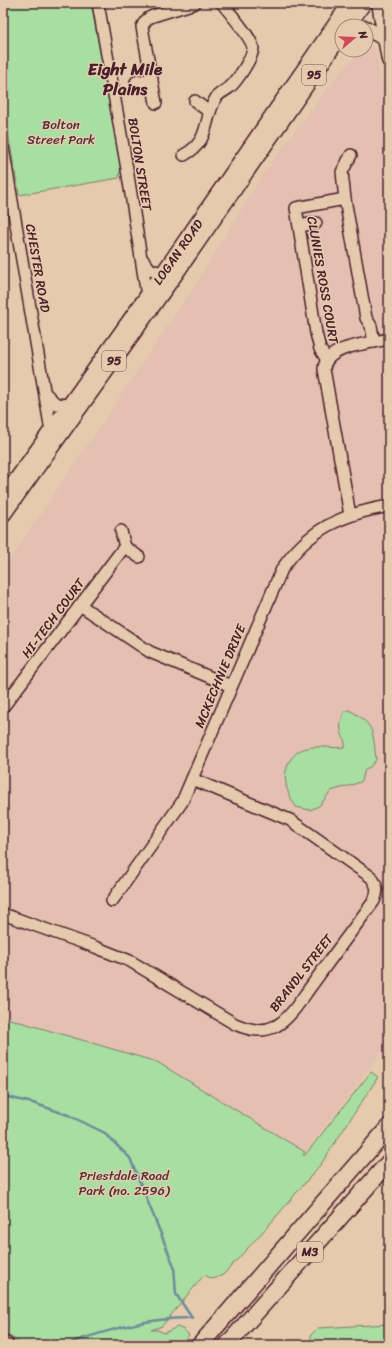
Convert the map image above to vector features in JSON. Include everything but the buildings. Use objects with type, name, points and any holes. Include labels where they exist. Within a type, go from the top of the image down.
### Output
[{"type":"highway","name":"M3","points":[[200,1345],[389,1127]]},
{"type":"highway","name":"M3","points":[[227,1345],[389,1162]]},
{"type":"main road","name":"LOGAN ROAD","points":[[3,498],[147,296],[350,3]]},
{"type":"main road","points":[[354,18],[364,3]]},
{"type":"main road","points":[[379,3],[389,60]]},
{"type":"main road","points":[[374,33],[385,39]]},
{"type":"main road","name":"LOGAN ROAD","points":[[3,515],[170,282],[334,46]]},
{"type":"street","name":"BOLTON STREET","points":[[98,3],[128,169],[130,192],[147,296]]},
{"type":"street","points":[[156,103],[142,27],[148,18],[195,3]]},
{"type":"street","points":[[184,155],[194,150],[206,130],[209,112],[216,97],[233,84],[252,56],[253,49],[250,40],[222,3]]},
{"type":"street","points":[[136,82],[152,79]]},
{"type":"street","points":[[195,101],[209,112]]},
{"type":"street","name":"CHESTER ROAD","points":[[3,148],[46,394],[46,405],[51,431]]},
{"type":"street","points":[[351,155],[342,172],[344,199],[366,318],[371,326],[374,342]]},
{"type":"street","name":"CLUNIES ROSS COURT","points":[[327,360],[320,349],[316,333],[296,208],[344,199]]},
{"type":"street","points":[[299,226],[316,223]]},
{"type":"street","points":[[142,259],[151,270],[163,273]]},
{"type":"street","name":"CLUNIES ROSS COURT","points":[[350,515],[324,364],[336,352],[346,348],[389,339]]},
{"type":"street","points":[[46,394],[56,404],[70,405]]},
{"type":"street","name":"MCKECHNIE DRIVE","points":[[112,901],[182,802],[282,569],[291,555],[316,532],[339,519],[389,506]]},
{"type":"street","points":[[121,531],[126,547],[139,557]]},
{"type":"street","name":"HI-TECH COURT","points":[[3,707],[122,550],[126,547]]},
{"type":"street","points":[[80,605],[150,652],[231,686]]},
{"type":"street","name":"BRANDL STREET","points":[[3,914],[130,961],[244,1028],[262,1031],[281,1023],[288,1017],[374,901],[378,890],[377,886],[371,877],[290,820],[192,779]]},
{"type":"shaded area","points":[[374,50],[377,55],[389,128],[389,1043],[305,1152],[157,1062],[3,1017],[3,570],[197,282],[264,172],[333,81],[353,58],[374,58]]},
{"type":"green space","name":"Bolton Street Park","points":[[3,3],[85,3],[92,8],[121,166],[119,178],[19,195],[3,104]]},
{"type":"green space","points":[[349,710],[364,720],[371,730],[376,760],[370,767],[365,769],[362,781],[331,791],[319,806],[310,810],[296,807],[289,793],[285,778],[289,762],[297,753],[307,748],[345,747],[345,742],[341,731],[341,722],[345,711]]},
{"type":"green space","name":"Priestdale Road Park (no. 2596)","points":[[3,1017],[157,1062],[305,1152],[303,1155],[305,1155],[371,1072],[378,1077],[321,1164],[269,1225],[223,1275],[213,1279],[204,1275],[162,1326],[151,1330],[158,1330],[164,1333],[177,1327],[184,1330],[189,1335],[180,1345],[22,1345],[3,1331]]},
{"type":"green space","points":[[389,1324],[389,1345],[311,1345],[311,1335],[318,1328]]},
{"type":"waterway","points":[[3,1096],[33,1103],[68,1115],[103,1132],[130,1158],[174,1266],[176,1294],[192,1318]]},
{"type":"waterway","points":[[68,1345],[75,1341],[132,1325],[162,1319],[192,1318]]},
{"type":"district","name":"Eight Mile Plains","points":[[125,79]]}]
